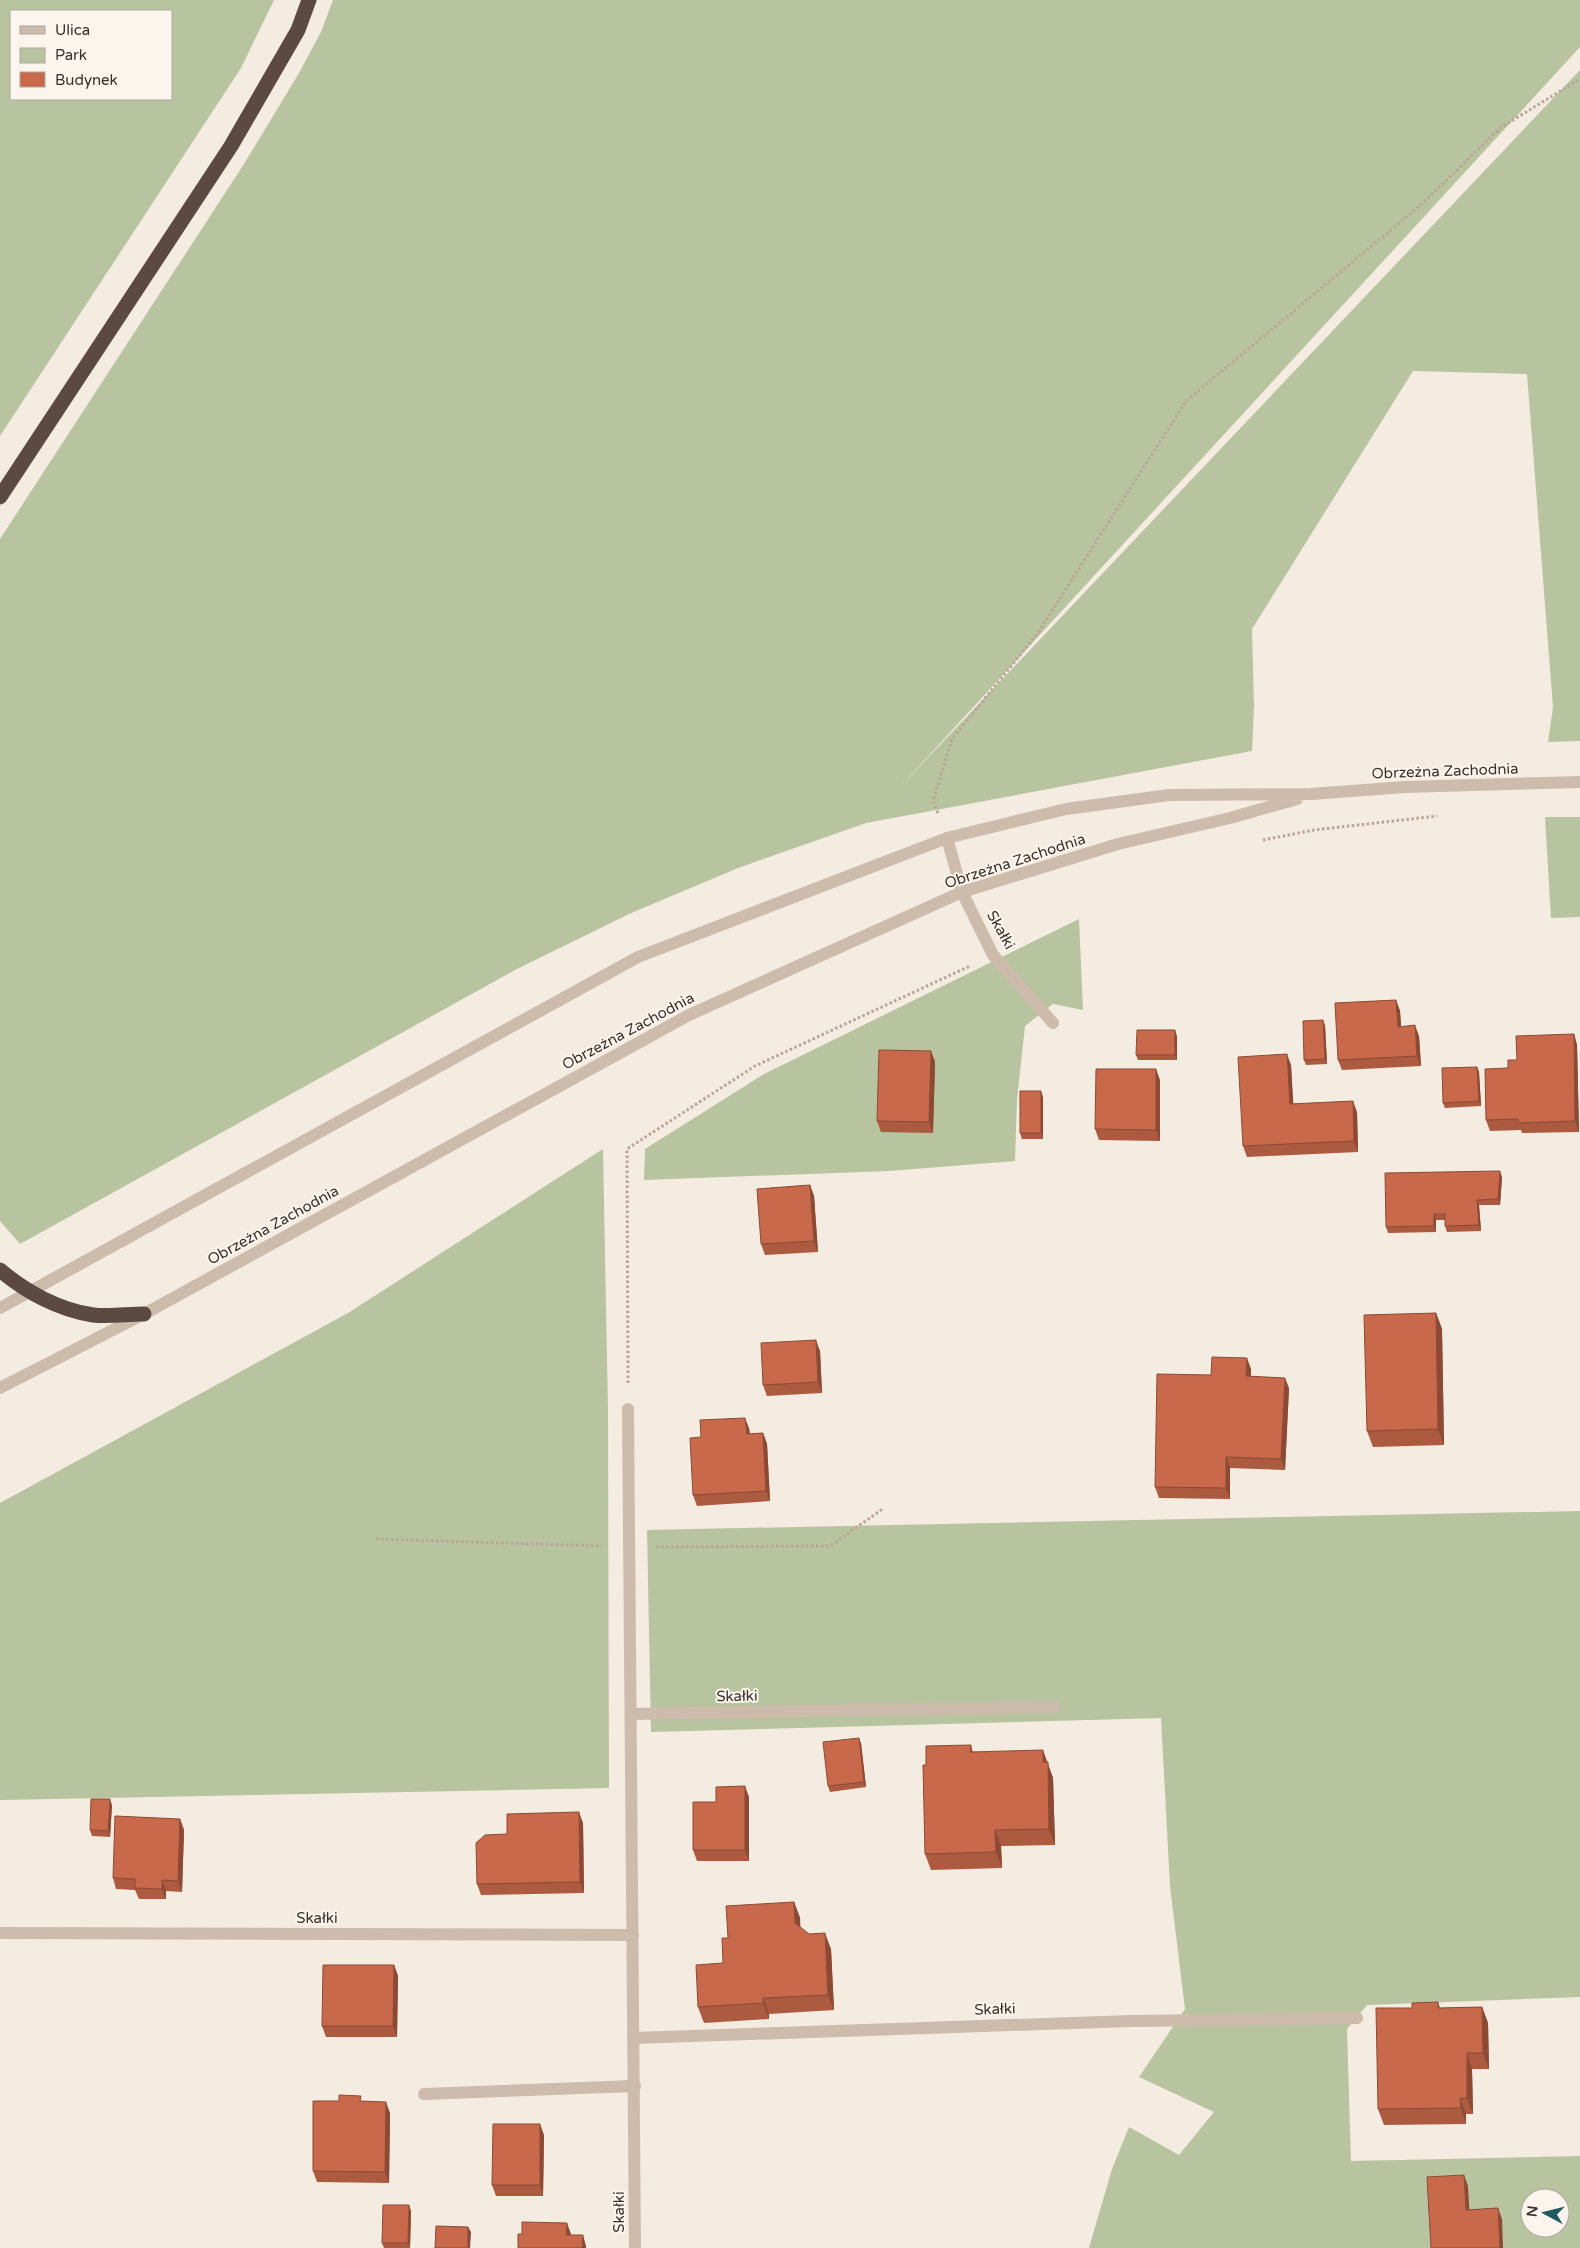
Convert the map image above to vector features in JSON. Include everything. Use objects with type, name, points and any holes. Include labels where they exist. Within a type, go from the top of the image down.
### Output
[{"type":"highway","points":[[0,497],[232,146],[298,30],[309,0]]},
{"type":"highway","points":[[0,1270],[31,1292],[58,1305],[94,1315],[144,1314]]},
{"type":"street","name":"Obrzeżna Zachodnia","points":[[0,1308],[638,957],[948,838],[1066,809],[1169,794],[1311,794],[1405,787],[1580,782]]},
{"type":"street","name":"Obrzeżna Zachodnia","points":[[0,1388],[144,1314],[689,1015],[962,892],[1118,844],[1230,818],[1311,794]]},
{"type":"street","name":"Skałki","points":[[948,838],[962,892],[993,955],[1053,1023]]},
{"type":"street","name":"Skałki","points":[[628,1409],[635,2248]]},
{"type":"street","name":"Skałki","points":[[631,1714],[1054,1707]]},
{"type":"street","name":"Skałki","points":[[0,1933],[633,1935]]},
{"type":"street","name":"Skałki","points":[[634,2038],[1131,2020],[1357,2018]]},
{"type":"street","points":[[424,2094],[635,2086]]},
{"type":"path","points":[[948,838],[933,801],[952,739],[1038,632],[1186,401],[1422,204],[1500,128],[1580,79]]},
{"type":"path","points":[[1257,840],[1314,830],[1440,816]]},
{"type":"path","points":[[628,1409],[627,1149],[755,1066],[993,955]]},
{"type":"green space","points":[[0,0],[274,0],[241,68],[0,436]]},
{"type":"green space","points":[[333,0],[1580,0],[1580,47],[899,788],[1580,70],[1580,741],[1548,742],[1553,707],[1527,374],[1413,371],[1252,629],[1254,707],[1252,751],[866,823],[738,868],[629,914],[517,969],[20,1244],[0,1221],[0,539],[244,164],[299,73],[321,32]]},
{"type":"green space","points":[[1545,817],[1580,817],[1580,917],[1551,918]]},
{"type":"green space","points":[[1079,919],[1083,1010],[1053,1004],[1025,1026],[1017,1099],[1015,1161],[889,1171],[644,1180],[645,1149],[764,1074]]},
{"type":"green space","points":[[603,1149],[608,1412],[609,1788],[0,1800],[0,1503],[348,1313]]},
{"type":"green space","points":[[1580,1511],[1580,1997],[1367,2005],[1347,2029],[1351,2161],[1580,2156],[1580,2248],[1089,2248],[1112,2169],[1129,2127],[1179,2155],[1214,2112],[1139,2077],[1185,2009],[1170,1886],[1161,1718],[651,1732],[647,1530]]},
{"type":"building","points":[[1396,1000],[1398,1027],[1415,1025],[1417,1056],[1338,1060],[1335,1003]]},
{"type":"building","points":[[1323,1020],[1325,1059],[1304,1060],[1303,1021]]},
{"type":"building","points":[[1137,1030],[1175,1030],[1175,1055],[1136,1055]]},
{"type":"building","points":[[1574,1034],[1575,1121],[1518,1123],[1518,1119],[1486,1120],[1485,1069],[1508,1068],[1508,1060],[1517,1060],[1516,1036]]},
{"type":"building","points":[[879,1050],[931,1051],[929,1122],[877,1121]]},
{"type":"building","points":[[1287,1054],[1290,1104],[1353,1101],[1354,1141],[1243,1146],[1238,1057]]},
{"type":"building","points":[[1477,1067],[1479,1101],[1443,1103],[1442,1068]]},
{"type":"building","points":[[1096,1069],[1156,1069],[1156,1130],[1095,1129]]},
{"type":"building","points":[[1020,1091],[1041,1091],[1041,1133],[1020,1133]]},
{"type":"building","points":[[1500,1171],[1498,1199],[1477,1200],[1479,1225],[1445,1226],[1445,1214],[1434,1214],[1434,1226],[1386,1227],[1385,1173]]},
{"type":"building","points":[[810,1185],[814,1241],[761,1244],[757,1189]]},
{"type":"building","points":[[1436,1313],[1438,1429],[1367,1431],[1364,1315]]},
{"type":"building","points":[[816,1340],[818,1382],[763,1385],[761,1343]]},
{"type":"building","points":[[1212,1357],[1247,1358],[1246,1376],[1285,1378],[1281,1459],[1226,1457],[1226,1488],[1155,1487],[1157,1374],[1211,1375]]},
{"type":"building","points":[[745,1418],[747,1434],[763,1433],[766,1491],[693,1495],[690,1438],[701,1437],[700,1420]]},
{"type":"building","points":[[859,1738],[864,1782],[828,1786],[823,1742]]},
{"type":"building","points":[[971,1745],[970,1752],[1043,1750],[1043,1762],[1048,1762],[1049,1829],[995,1830],[996,1852],[925,1854],[923,1765],[926,1765],[926,1746]]},
{"type":"building","points":[[745,1786],[745,1850],[693,1850],[693,1802],[716,1802],[716,1787]]},
{"type":"building","points":[[91,1799],[110,1799],[108,1831],[90,1830]]},
{"type":"building","points":[[579,1812],[580,1882],[477,1884],[476,1843],[485,1835],[507,1834],[507,1814]]},
{"type":"building","points":[[115,1816],[180,1819],[178,1881],[162,1880],[162,1889],[135,1888],[135,1879],[113,1878]]},
{"type":"building","points":[[794,1902],[795,1923],[809,1934],[825,1933],[828,1995],[763,1998],[763,2003],[698,2007],[696,1965],[723,1963],[722,1938],[728,1938],[726,1906]]},
{"type":"building","points":[[323,1965],[394,1965],[393,2026],[322,2026]]},
{"type":"building","points":[[1438,2002],[1438,2008],[1482,2007],[1483,2053],[1467,2053],[1467,2098],[1460,2098],[1461,2108],[1378,2109],[1376,2008],[1412,2008],[1412,2003]]},
{"type":"building","points":[[339,2095],[361,2096],[360,2101],[386,2102],[385,2172],[313,2171],[313,2101],[339,2101]]},
{"type":"building","points":[[493,2124],[540,2124],[540,2185],[492,2185]]},
{"type":"building","points":[[1464,2175],[1466,2210],[1498,2208],[1500,2248],[1431,2248],[1427,2177]]},
{"type":"building","points":[[383,2205],[409,2205],[408,2243],[382,2243]]},
{"type":"building","points":[[522,2222],[567,2223],[566,2235],[583,2235],[582,2248],[518,2248],[518,2234],[522,2234]]},
{"type":"building","points":[[436,2226],[468,2227],[468,2248],[435,2248]]}]
